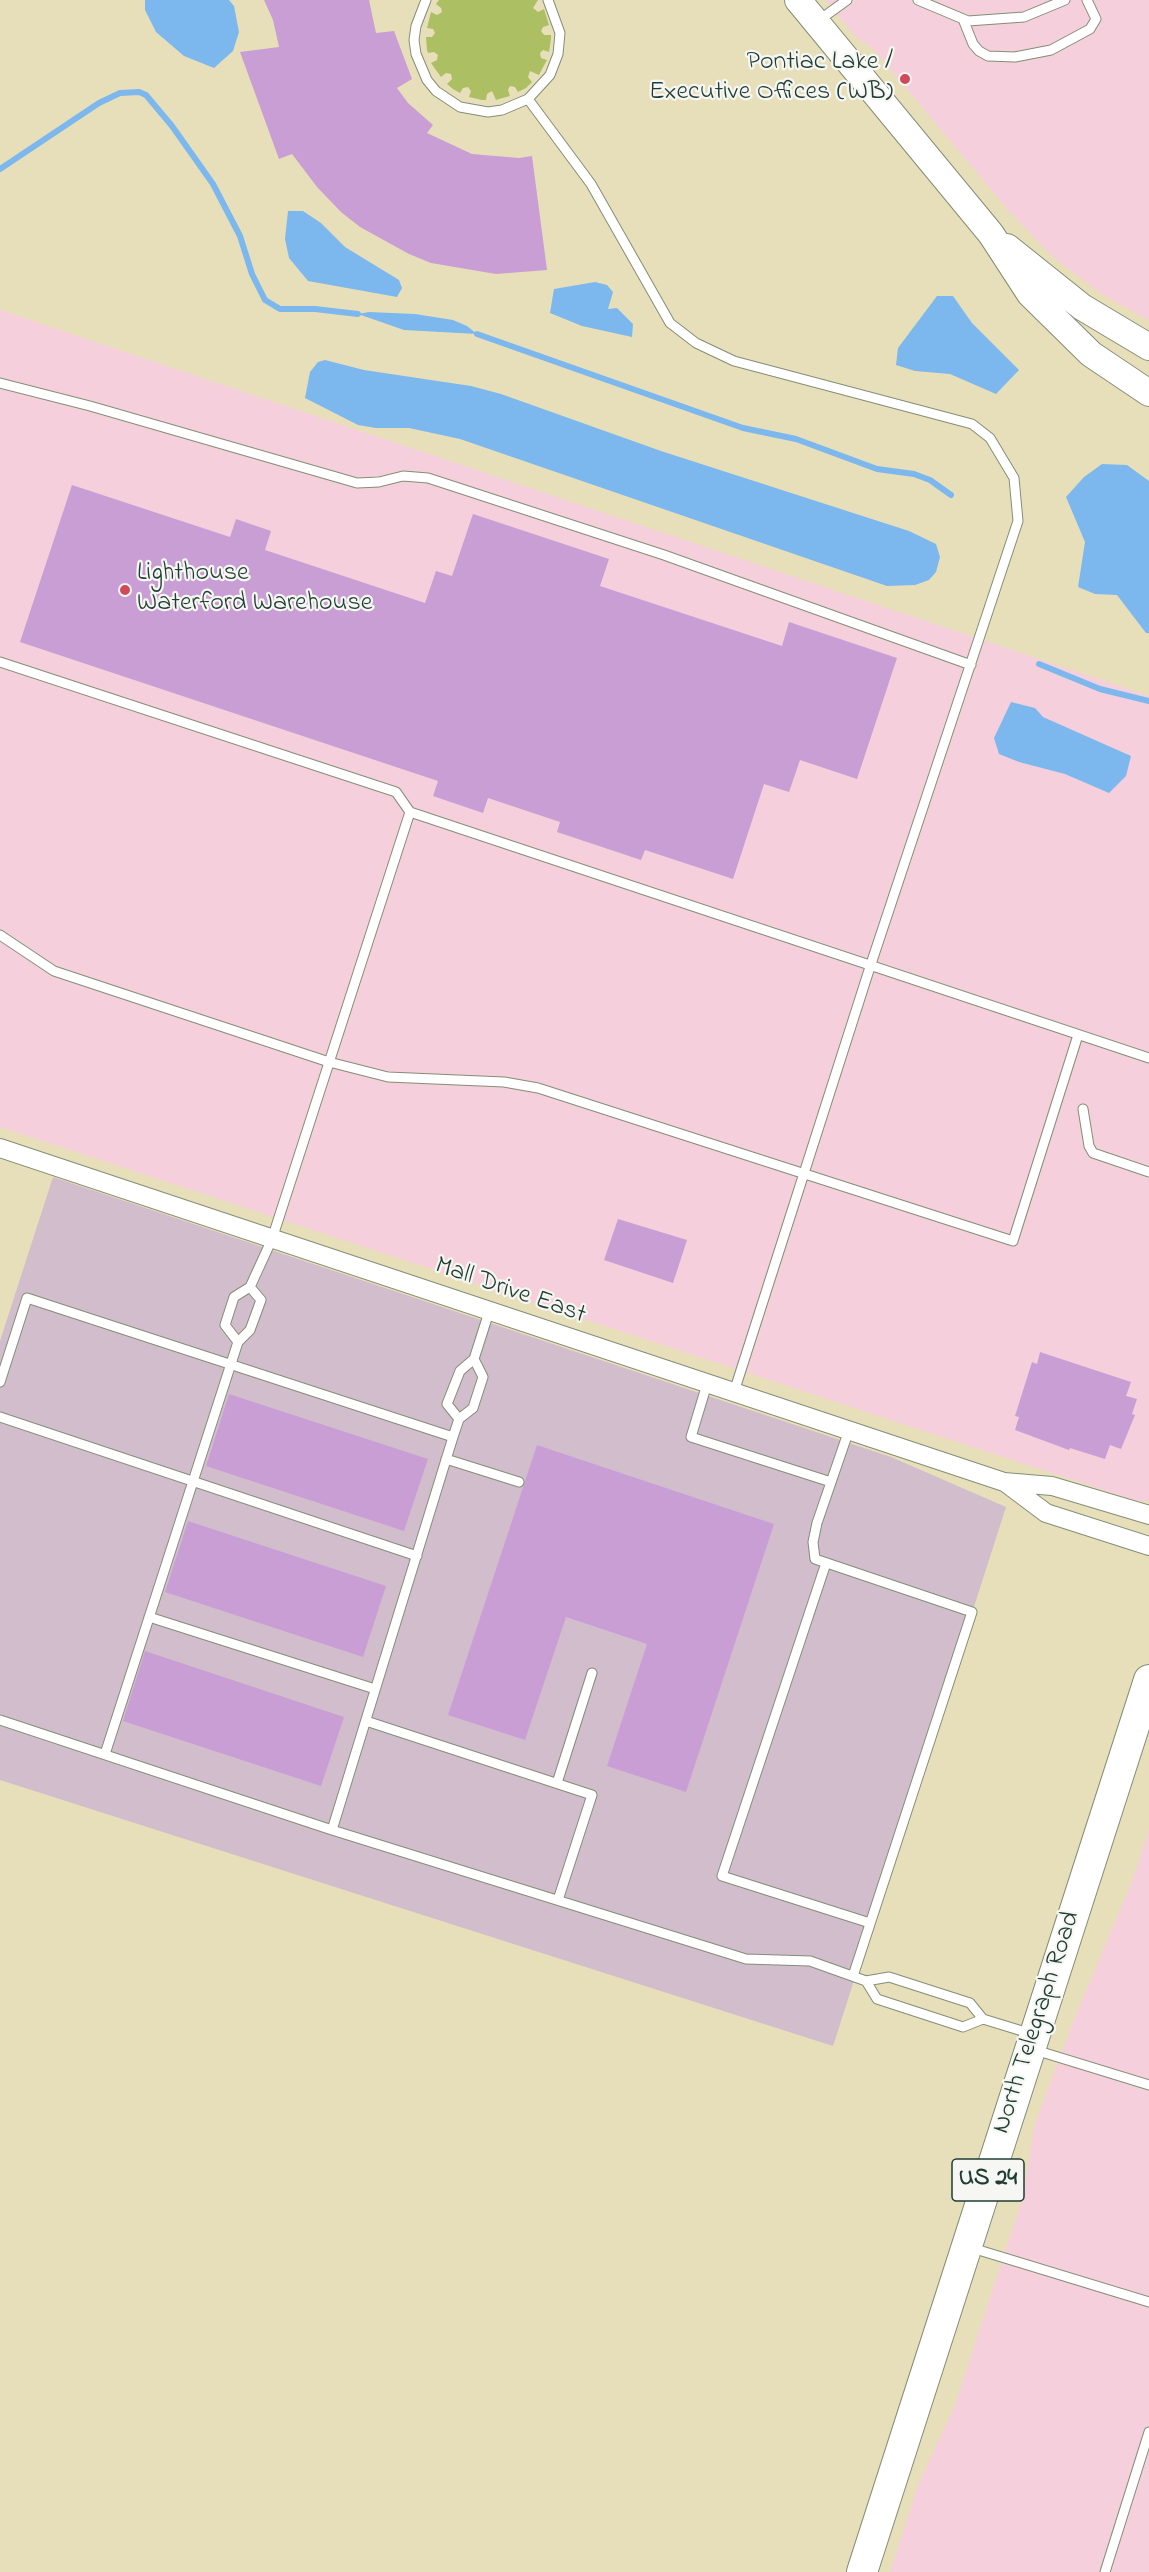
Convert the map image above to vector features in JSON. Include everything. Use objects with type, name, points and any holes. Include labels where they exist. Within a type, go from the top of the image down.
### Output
[{"type":"main road","points":[[798,0],[990,234],[1030,294],[1091,354],[1149,393]]},
{"type":"main road","points":[[990,234],[1082,307],[1149,347]]},
{"type":"main road","name":"North Telegraph Road","points":[[862,2572],[1149,1680]]},
{"type":"street","name":"Mall Drive East","points":[[0,1148],[1004,1482],[1052,1486],[1149,1515]]},
{"type":"street","name":"Mall Drive East","points":[[1004,1482],[1046,1512],[1149,1546]]},
{"type":"lane","points":[[426,0],[416,26],[414,40],[420,68],[436,91],[460,107],[474,111],[502,110],[528,99],[550,75],[558,54],[558,22],[550,1]]},
{"type":"lane","points":[[816,22],[847,0]]},
{"type":"lane","points":[[918,0],[963,19],[1024,17],[1065,0]]},
{"type":"lane","points":[[963,19],[973,44],[979,51],[988,56],[1015,57],[1051,50],[1090,29],[1096,19],[1087,0]]},
{"type":"lane","points":[[528,99],[591,184],[670,323],[696,344],[734,362],[972,424],[990,438],[1014,478],[1018,521],[870,967],[734,1392]]},
{"type":"lane","points":[[0,383],[90,405],[357,483],[379,482],[403,476],[428,478],[664,555],[971,664]]},
{"type":"lane","points":[[0,663],[396,792],[410,812],[1149,1059]]},
{"type":"lane","points":[[238,1342],[225,1325],[234,1297],[250,1287],[272,1239],[410,812]]},
{"type":"lane","points":[[0,935],[54,971],[329,1062],[388,1077],[504,1082],[538,1088],[1013,1241],[1077,1035]]},
{"type":"lane","points":[[1083,1109],[1089,1146],[1093,1153],[1149,1172]]},
{"type":"lane","points":[[105,1754],[238,1342],[250,1330],[261,1300],[250,1287]]},
{"type":"lane","points":[[0,1382],[27,1298],[453,1437]]},
{"type":"lane","points":[[459,1419],[447,1404],[460,1371],[474,1359],[489,1312]]},
{"type":"lane","points":[[332,1830],[459,1419],[473,1408],[483,1377],[474,1359]]},
{"type":"lane","points":[[707,1384],[691,1437],[831,1482]]},
{"type":"lane","points":[[0,1417],[192,1483],[417,1556]]},
{"type":"lane","points":[[849,1429],[813,1542],[815,1559],[972,1612],[853,1976]]},
{"type":"lane","points":[[447,1459],[519,1482]]},
{"type":"lane","points":[[826,1563],[722,1876],[870,1923]]},
{"type":"lane","points":[[149,1617],[375,1689]]},
{"type":"lane","points":[[557,1783],[592,1673]]},
{"type":"lane","points":[[0,1720],[332,1830],[746,1959],[810,1961],[866,1982],[877,1999],[963,2027],[983,2019]]},
{"type":"lane","points":[[366,1721],[592,1795],[558,1900]]},
{"type":"lane","points":[[866,1982],[889,1977],[970,2003],[983,2019],[1032,2042],[1149,2085]]},
{"type":"lane","points":[[966,2246],[1149,2302]]},
{"type":"lane","points":[[1105,2572],[1149,2432]]},
{"type":"shaded area","points":[[826,0],[1149,0],[1149,320],[1103,295],[1052,256],[1009,211],[874,50],[855,36]]},
{"type":"shaded area","points":[[0,310],[1149,696],[1149,1501],[1137,1501],[0,1127]]},
{"type":"shaded area","points":[[53,1177],[891,1457],[1006,1507],[833,2046],[0,1780],[0,1341]]},
{"type":"shaded area","points":[[1149,1829],[1149,2572],[890,2572],[918,2485],[955,2405],[1022,2200],[1034,2127],[1071,2027],[1133,1879]]},
{"type":"green space","points":[[439,0],[538,0],[533,8],[538,12],[544,9],[549,25],[543,27],[541,31],[544,35],[551,35],[549,52],[543,50],[540,53],[541,58],[547,60],[539,75],[530,71],[528,77],[532,82],[526,88],[518,92],[515,87],[510,86],[508,90],[510,96],[496,100],[492,91],[487,94],[486,100],[482,100],[469,97],[471,91],[468,87],[463,88],[460,93],[453,89],[447,84],[452,79],[451,74],[446,73],[441,77],[431,63],[437,60],[438,55],[434,52],[428,53],[427,50],[426,37],[432,37],[435,33],[433,29],[427,28],[431,12],[437,15],[442,12],[436,4]]},
{"type":"water","points":[[145,0],[229,0],[234,6],[239,32],[233,51],[214,68],[184,56],[156,32],[145,10]]},
{"type":"water","points":[[288,211],[303,211],[321,223],[345,247],[399,280],[402,288],[397,297],[308,281],[289,258],[285,239]]},
{"type":"water","points":[[595,282],[607,285],[613,292],[608,309],[617,308],[633,324],[632,337],[582,326],[550,313],[554,289]]},
{"type":"water","points":[[937,296],[953,296],[972,323],[1019,370],[996,394],[950,374],[915,371],[896,365],[898,348]]},
{"type":"water","points":[[369,312],[415,314],[453,320],[467,326],[477,334],[404,330],[358,314]]},
{"type":"water","points":[[325,360],[364,370],[471,386],[501,394],[661,451],[909,531],[936,544],[940,557],[936,572],[929,580],[915,585],[887,586],[460,439],[409,428],[376,428],[358,425],[305,398],[310,372],[318,362]]},
{"type":"water","points":[[1102,464],[1127,465],[1149,481],[1149,633],[1146,633],[1117,595],[1095,594],[1078,587],[1085,542],[1066,497],[1084,477]]},
{"type":"water","points":[[1011,702],[1035,708],[1043,717],[1131,756],[1126,776],[1109,793],[1065,774],[1019,762],[999,754],[994,738]]},
{"type":"building","points":[[264,0],[369,0],[376,33],[394,31],[412,79],[397,88],[408,103],[433,125],[427,133],[472,154],[519,158],[532,156],[547,270],[496,274],[431,263],[409,254],[360,227],[341,212],[317,187],[292,154],[279,159],[240,52],[279,47],[273,20]]},
{"type":"building","points":[[72,485],[230,537],[236,519],[271,531],[265,550],[425,603],[436,571],[452,576],[473,514],[609,559],[600,586],[782,646],[789,622],[897,658],[857,779],[800,760],[789,792],[764,784],[733,879],[645,850],[641,860],[557,832],[560,822],[488,798],[483,813],[433,796],[438,781],[20,642]]},
{"type":"building","points":[[618,1219],[687,1240],[673,1283],[604,1260]]},
{"type":"building","points":[[1040,1352],[1131,1382],[1126,1396],[1137,1399],[1132,1414],[1135,1415],[1121,1449],[1110,1445],[1105,1459],[1070,1448],[1069,1450],[1015,1430],[1019,1417],[1015,1416],[1032,1362],[1037,1364]]},
{"type":"building","points":[[229,1394],[428,1459],[404,1531],[206,1466]]},
{"type":"building","points":[[537,1445],[774,1524],[686,1792],[607,1766],[647,1644],[566,1617],[525,1740],[448,1715]]},
{"type":"building","points":[[188,1521],[386,1586],[363,1657],[165,1592]]},
{"type":"building","points":[[145,1651],[344,1717],[321,1786],[123,1721]]},
{"type":"waterway","points":[[0,169],[99,103],[120,93],[139,92],[146,95],[172,126],[213,184],[240,236],[252,274],[265,300],[280,309],[315,309],[358,314]]},
{"type":"waterway","points":[[477,334],[743,428],[796,439],[877,469],[914,474],[930,480],[951,495]]},
{"type":"waterway","points":[[1039,664],[1100,689],[1149,701]]},
{"type":"place","name":"Pontiac Lake / Executive Offices (WB)","points":[[905,79]]},
{"type":"place","name":"Lighthouse Waterford Warehouse","points":[[125,590]]}]
